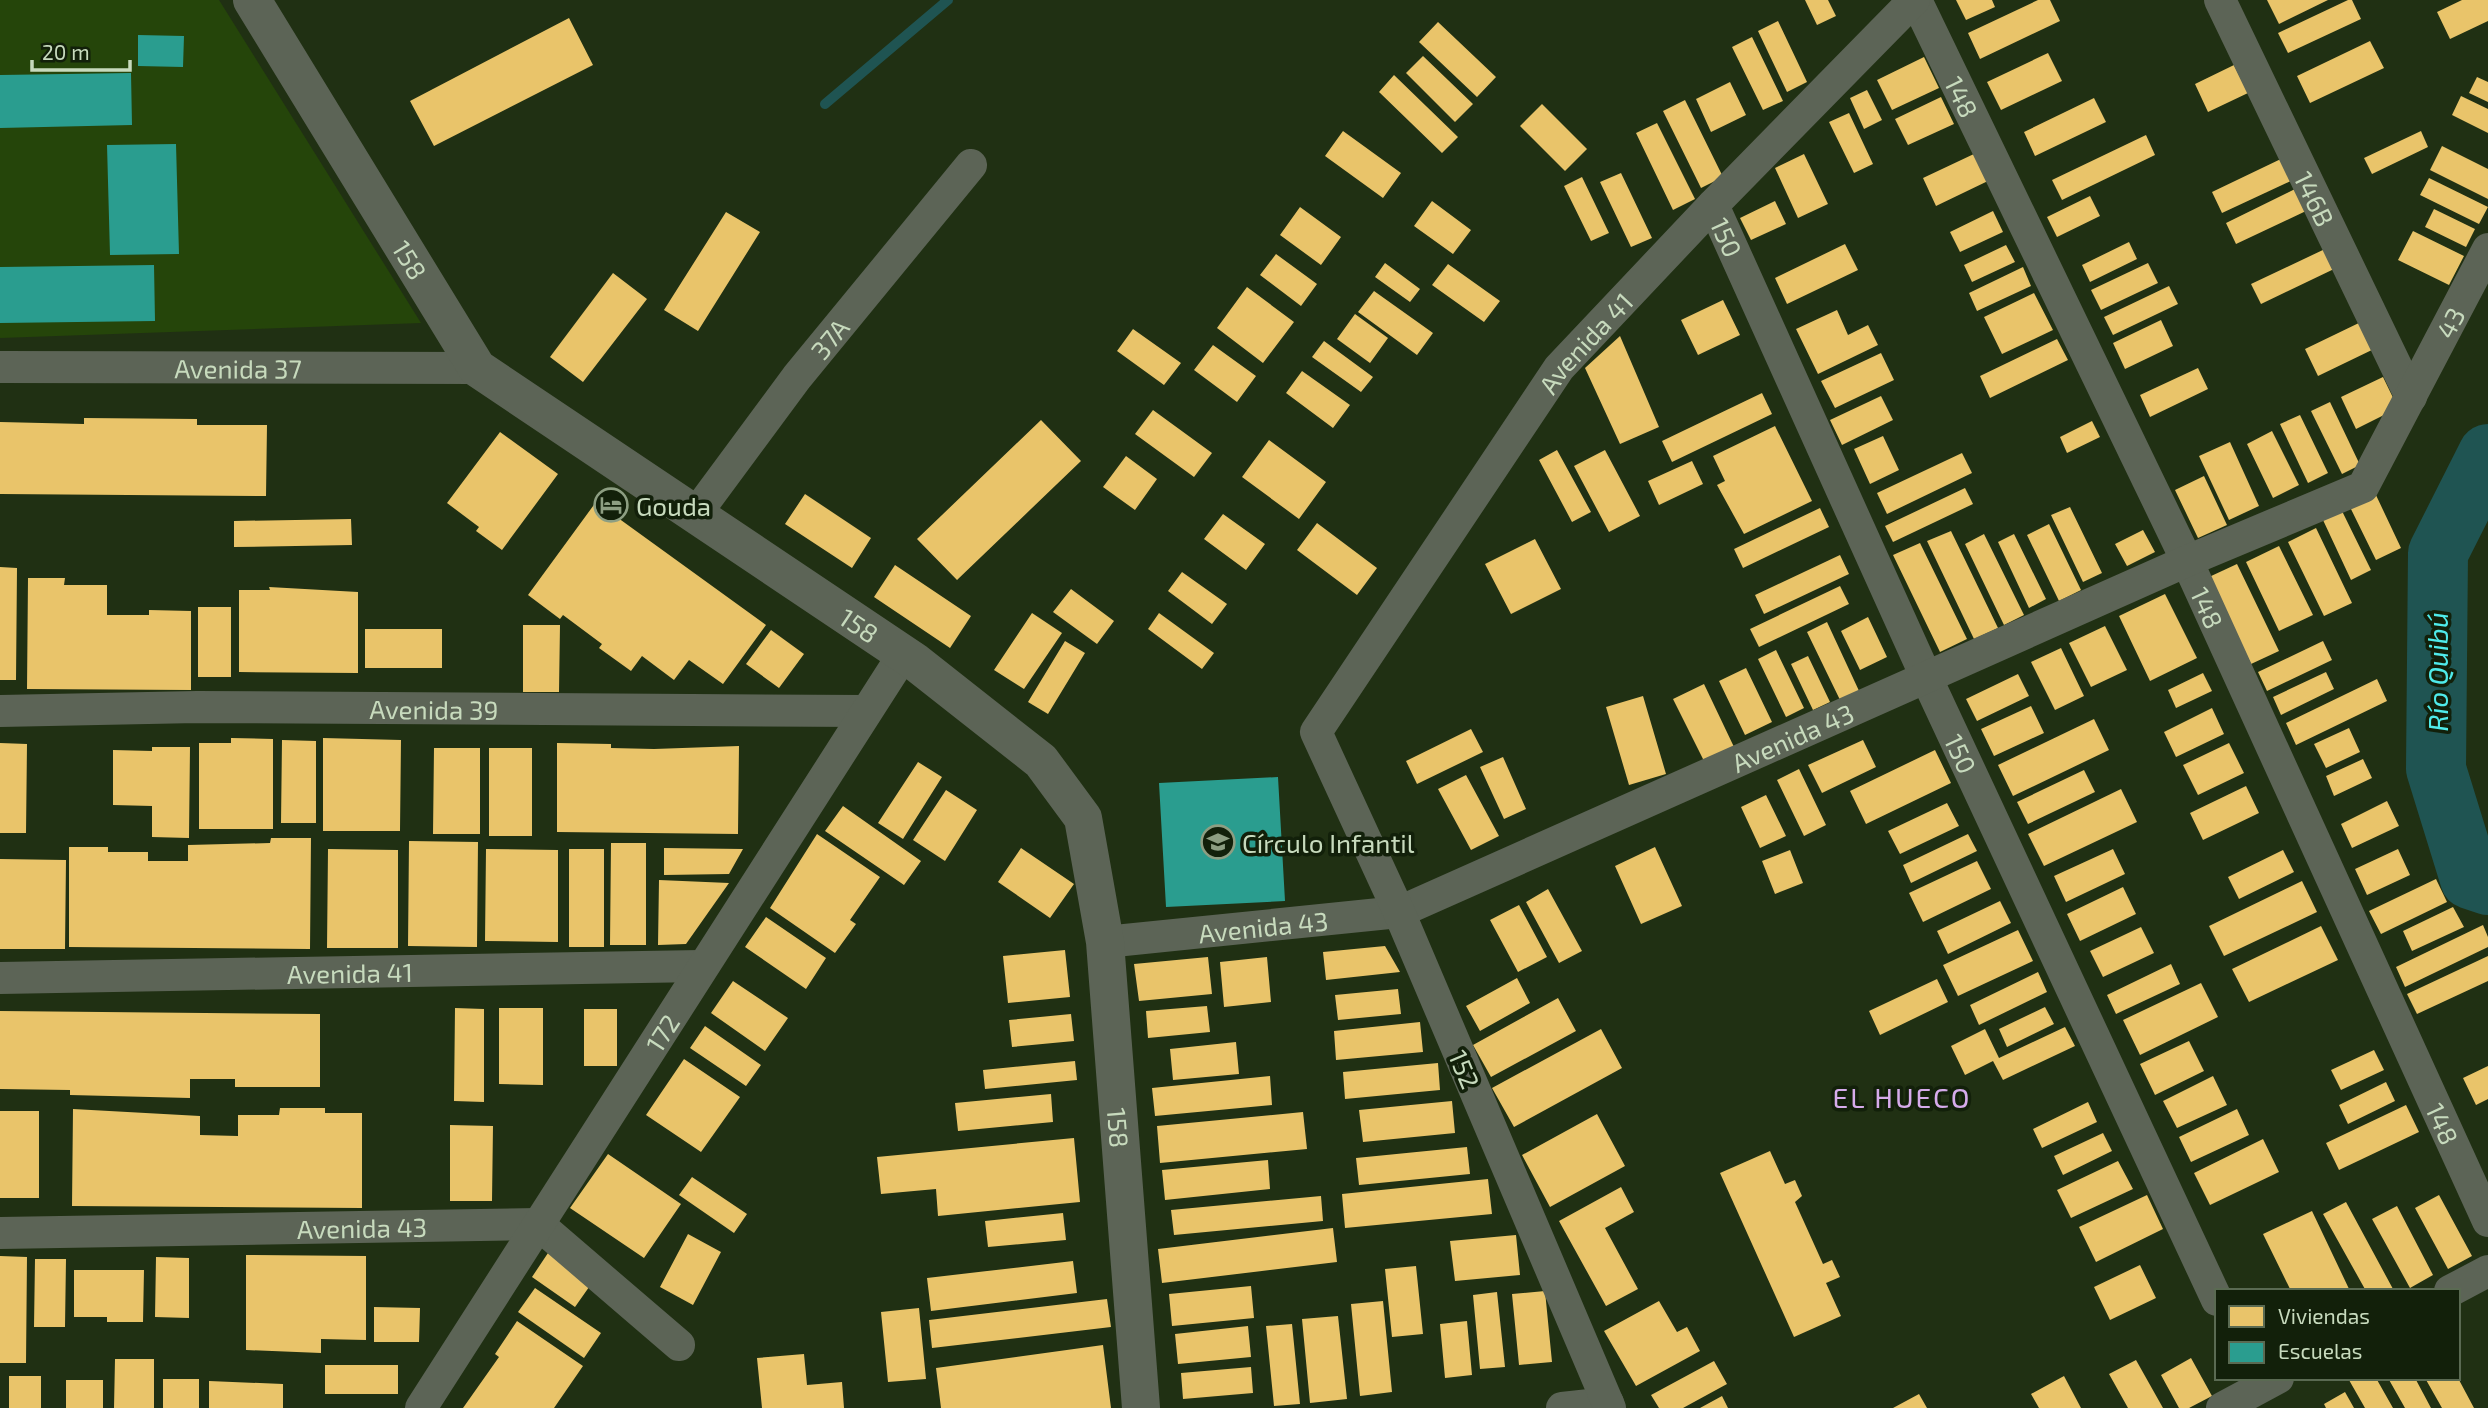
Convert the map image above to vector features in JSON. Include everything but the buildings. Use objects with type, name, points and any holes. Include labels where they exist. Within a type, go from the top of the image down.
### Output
[{"type":"street","name":"158","points":[[252,0],[477,368],[903,655],[1041,761],[1083,818],[1105,942],[1141,1408]]},
{"type":"street","name":"Avenida 41","points":[[1316,732],[1559,368],[1713,205],[1915,0]]},
{"type":"street","name":"148","points":[[1915,0],[2187,561],[2488,1221]]},
{"type":"street","name":"146B","points":[[2220,0],[2411,397]]},
{"type":"street","name":"37A","points":[[695,514],[797,377],[971,165]]},
{"type":"street","name":"150","points":[[1713,205],[1927,679],[2215,1296]]},
{"type":"street","name":"43","points":[[2411,397],[2488,249]]},
{"type":"street","name":"Avenida 37","points":[[0,367],[477,368]]},
{"type":"street","name":"Avenida 43","points":[[1105,942],[1399,912],[2187,561],[2363,487],[2411,397]]},
{"type":"street","name":"172","points":[[421,1408],[701,966],[903,655]]},
{"type":"street","name":"Avenida 39","points":[[0,711],[197,707],[866,711]]},
{"type":"street","name":"152","points":[[1316,732],[1399,912],[1609,1406]]},
{"type":"street","name":"Avenida 41","points":[[0,978],[701,966]]},
{"type":"street","name":"Avenida 43","points":[[0,1233],[538,1224]]},
{"type":"street","points":[[538,1224],[679,1345]]},
{"type":"street","points":[[2454,1289],[2488,1271]]},
{"type":"street","points":[[2222,1408],[2263,1382]]},
{"type":"street","points":[[1562,1408],[1609,1406]]},
{"type":"shaded area","points":[[0,0],[219,0],[421,323],[0,338]]},
{"type":"waterway","points":[[825,104],[948,0]]},
{"type":"waterway","name":"Río Quibú","points":[[2488,454],[2438,553],[2436,769],[2470,879],[2488,885]]},
{"type":"place","name":"Gouda","points":[[611,505]]},
{"type":"place","name":"Círculo Infantil","points":[[1218,842]]},
{"type":"district","name":"EL HUECO","points":[[1902,1097]]}]
